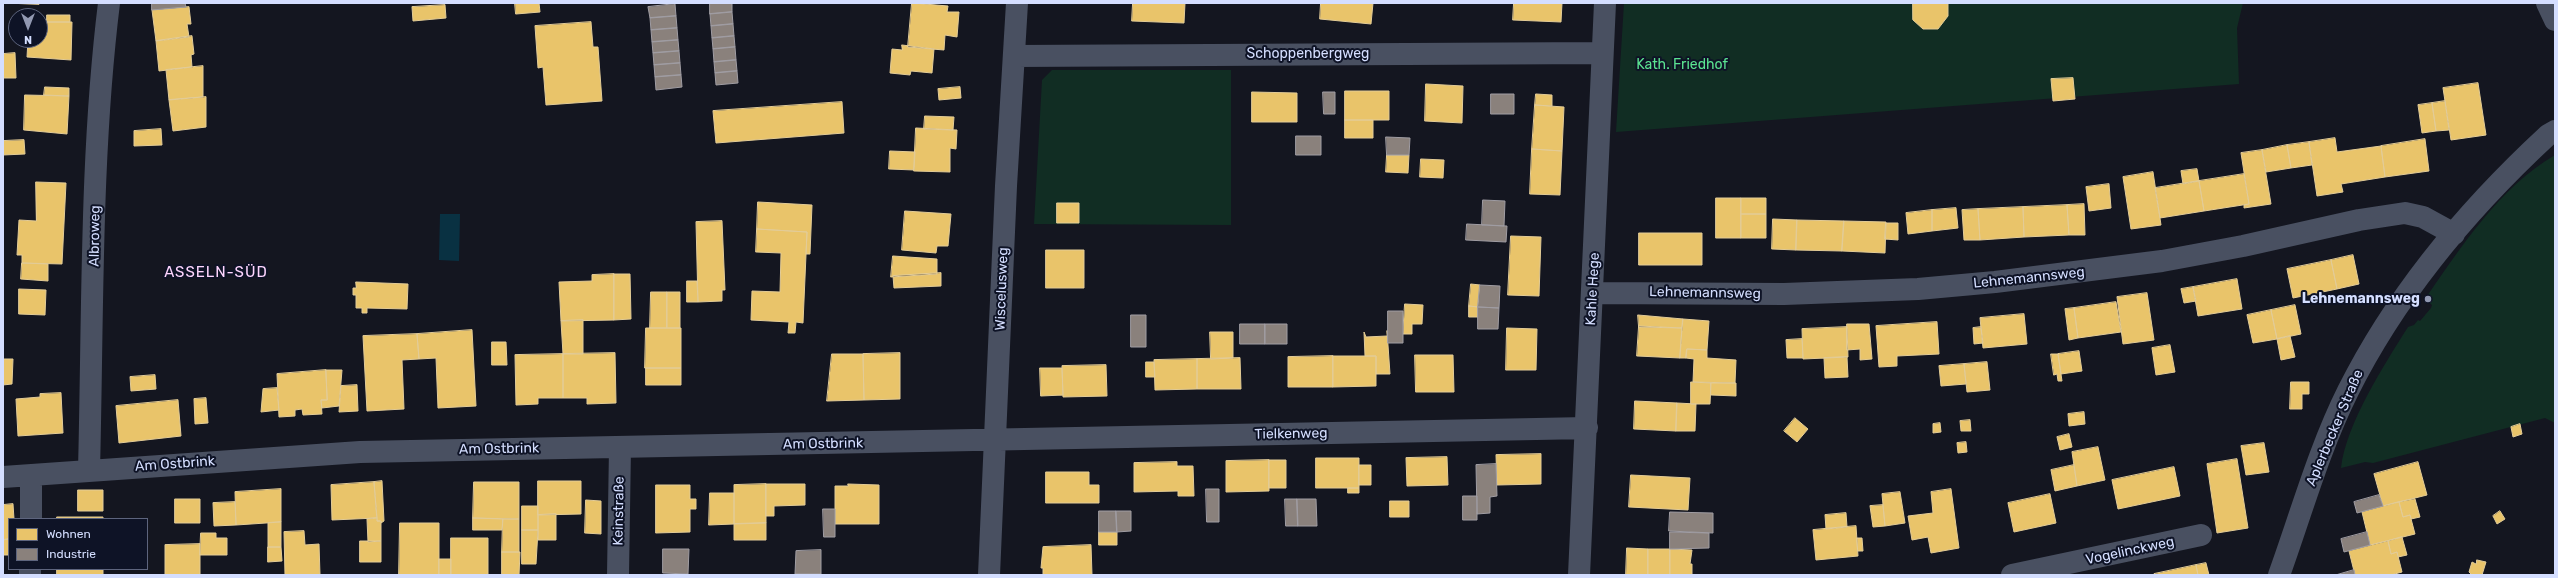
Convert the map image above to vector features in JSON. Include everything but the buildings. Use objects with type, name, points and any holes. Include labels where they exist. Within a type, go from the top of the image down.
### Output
[{"type":"street","name":"Albroweg","points":[[89,470],[97,145],[101,69],[109,3]]},
{"type":"street","name":"Wiscelusweg","points":[[989,575],[1017,3]]},
{"type":"street","name":"Kahle Hege","points":[[1580,575],[1605,3]]},
{"type":"street","points":[[2547,3],[2555,20]]},
{"type":"street","name":"Schoppenbergweg","points":[[1014,56],[1602,53]]},
{"type":"street","name":"Aplerbecker Straße","points":[[2279,575],[2322,452],[2360,368],[2381,331],[2430,263],[2503,177],[2548,135],[2555,131]]},
{"type":"street","name":"Lehnemannsweg","points":[[1593,293],[1784,294],[1918,289],[1995,282],[2162,260],[2243,246],[2373,217],[2405,214],[2423,217],[2454,234]]},
{"type":"street","name":"Tielkenweg","points":[[995,440],[1587,428]]},
{"type":"street","name":"Am Ostbrink","points":[[3,477],[360,452],[995,440]]},
{"type":"street","name":"Keinstraße","points":[[618,575],[620,447]]},
{"type":"street","points":[[30,518],[31,475]]},
{"type":"street","name":"Vogelinckweg","points":[[2012,575],[2201,535]]},
{"type":"green space","name":"Kath. Friedhof","points":[[1624,3],[2243,3],[2237,28],[2239,84],[1616,132]]},
{"type":"green space","points":[[1052,70],[1231,70],[1231,225],[1034,224],[1042,80]]},
{"type":"green space","points":[[2555,155],[2555,423],[2545,418],[2373,463],[2365,462],[2341,468],[2344,451],[2350,433],[2367,395],[2408,327],[2414,325],[2418,320],[2420,321],[2431,308],[2432,305],[2425,299],[2467,239],[2499,201],[2516,184]]},
{"type":"water","points":[[440,214],[460,214],[459,261],[439,260]]},
{"type":"place","name":"Lehnemannsweg","points":[[2428,299]]},
{"type":"district","name":"ASSELN-SÜD","points":[[216,273]]}]
